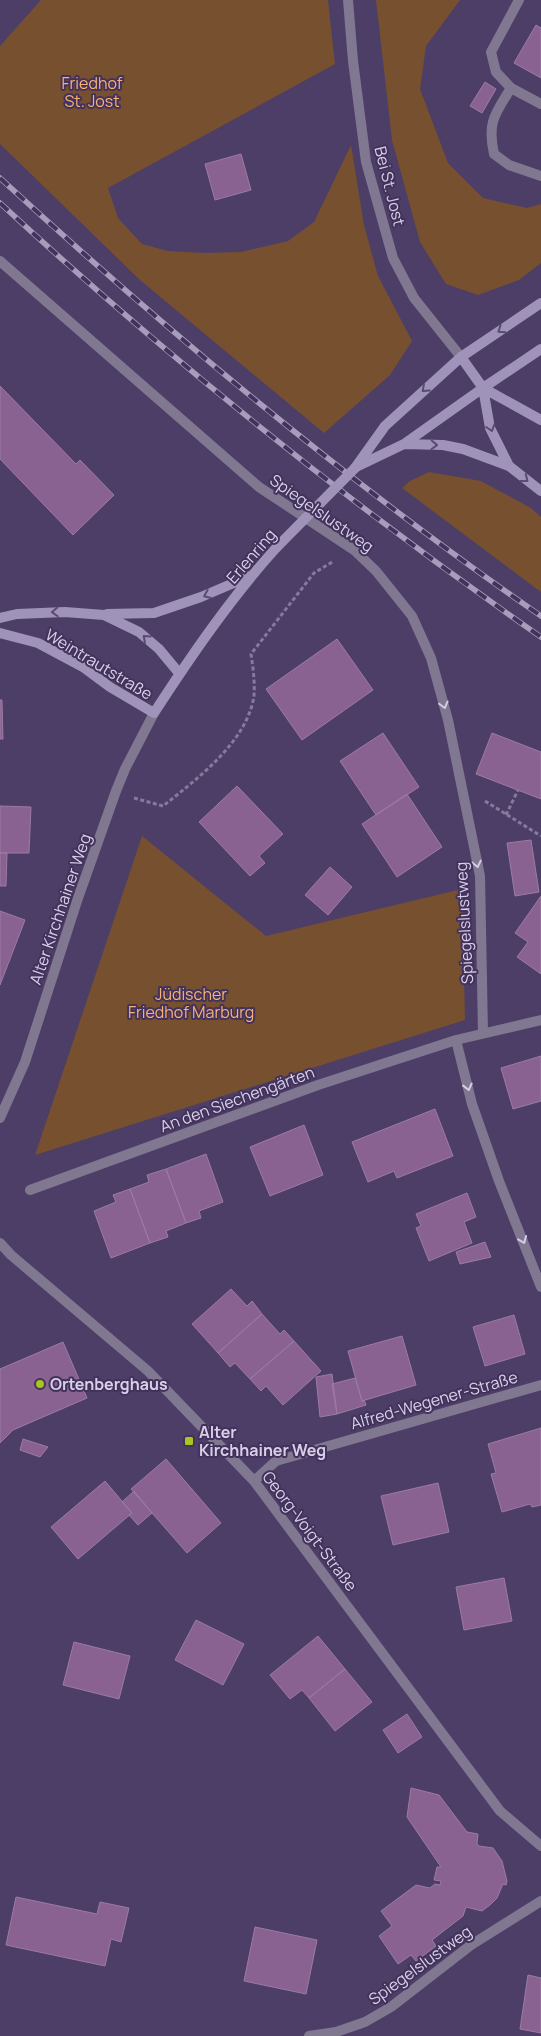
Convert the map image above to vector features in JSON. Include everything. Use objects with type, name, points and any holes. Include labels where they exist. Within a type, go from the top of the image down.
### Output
[{"type":"main road","name":"Erlenring","points":[[154,713],[180,673],[251,575],[355,468],[385,426],[461,357],[541,303]]},
{"type":"main road","name":"Erlenring","points":[[355,468],[404,444],[541,349]]},
{"type":"main road","points":[[461,357],[483,388],[490,428],[508,466]]},
{"type":"main road","points":[[483,388],[541,416]]},
{"type":"main road","points":[[404,444],[443,445],[462,449],[508,466],[541,491]]},
{"type":"main road","points":[[104,614],[154,613],[201,598],[251,575]]},
{"type":"main road","name":"Weintrautstraße","points":[[0,618],[18,614],[65,612],[104,614],[140,632],[180,673]]},
{"type":"main road","name":"Weintrautstraße","points":[[0,633],[38,643],[83,667],[110,687],[154,713]]},
{"type":"street","name":"Bei St. Jost","points":[[348,0],[353,61],[366,162],[393,258],[414,298],[461,357]]},
{"type":"street","points":[[519,0],[491,52],[496,72],[511,88],[541,104]]},
{"type":"street","points":[[511,88],[495,114],[490,135],[494,154],[509,166],[541,176]]},
{"type":"street","name":"Spiegelslustweg","points":[[0,261],[258,487],[354,550],[376,571],[412,616],[431,658],[448,720],[480,876],[483,1032]]},
{"type":"street","name":"Alter Kirchhainer Weg","points":[[0,1118],[25,1062],[78,898],[116,791],[125,769],[154,713]]},
{"type":"street","points":[[541,1020],[483,1032],[456,1040],[472,1104],[499,1181],[541,1287]]},
{"type":"street","name":"An den Siechengärten","points":[[30,1190],[318,1085],[456,1040]]},
{"type":"street","name":"Georg-Voigt-Straße","points":[[0,1243],[11,1255],[148,1371],[254,1481],[500,1811],[541,1846]]},
{"type":"street","name":"Alfred-Wegener-Straße","points":[[254,1481],[276,1461],[541,1385]]},
{"type":"street","name":"Spiegelslustweg","points":[[309,2036],[336,2032],[365,2022],[391,2007],[471,1945],[541,1901]]},
{"type":"path","points":[[116,791],[144,802],[163,806],[202,775],[233,741],[246,721],[254,696],[254,674],[251,654],[314,573],[354,550]]},
{"type":"path","points":[[506,815],[518,790]]},
{"type":"path","points":[[464,797],[476,796],[541,836]]},
{"type":"green space","name":"Friedhof St. Jost","points":[[41,0],[328,0],[335,64],[108,188],[118,218],[142,244],[168,251],[241,252],[288,241],[314,222],[351,145],[364,225],[378,276],[412,341],[390,375],[324,433],[140,280],[0,144],[0,46]]},
{"type":"green space","points":[[376,0],[460,0],[426,46],[420,89],[448,163],[483,198],[527,208],[541,204],[541,263],[519,280],[478,295],[446,284],[420,242],[392,140]]},
{"type":"green space","points":[[429,472],[481,481],[531,508],[541,517],[541,592],[402,488],[410,481]]},
{"type":"green space","name":"Jüdischer Friedhof Marburg","points":[[142,836],[266,936],[462,889],[465,1020],[35,1155]]},
{"type":"building","points":[[536,25],[541,28],[541,78],[514,63]]},
{"type":"building","points":[[485,82],[496,89],[482,113],[470,106]]},
{"type":"building","points":[[241,154],[251,190],[215,200],[205,164]]},
{"type":"building","points":[[0,386],[76,464],[80,460],[114,495],[73,535],[0,459]]},
{"type":"building","points":[[337,639],[373,690],[302,740],[266,689]]},
{"type":"building","points":[[0,700],[2,700],[3,739],[0,739]]},
{"type":"building","points":[[383,733],[419,787],[376,815],[340,761]]},
{"type":"building","points":[[492,733],[541,752],[541,799],[476,774]]},
{"type":"building","points":[[237,786],[283,834],[259,856],[265,863],[250,876],[199,822]]},
{"type":"building","points":[[407,794],[442,847],[397,877],[362,824]]},
{"type":"building","points":[[0,806],[31,807],[29,853],[0,853]]},
{"type":"building","points":[[531,840],[539,892],[515,896],[507,843]]},
{"type":"building","points":[[0,853],[7,853],[6,886],[0,886]]},
{"type":"building","points":[[330,867],[352,887],[328,915],[305,895]]},
{"type":"building","points":[[541,896],[541,974],[517,957],[528,942],[515,933]]},
{"type":"building","points":[[0,911],[25,920],[0,985]]},
{"type":"building","points":[[541,1056],[541,1101],[513,1109],[501,1068]]},
{"type":"building","points":[[435,1109],[453,1156],[397,1178],[394,1171],[368,1182],[352,1142]]},
{"type":"building","points":[[304,1125],[323,1175],[270,1196],[250,1147]]},
{"type":"building","points":[[206,1154],[223,1202],[199,1211],[201,1218],[186,1223],[166,1169]]},
{"type":"building","points":[[166,1169],[186,1223],[166,1231],[168,1237],[150,1243],[130,1189],[149,1182],[147,1175]]},
{"type":"building","points":[[130,1189],[150,1243],[111,1258],[94,1211],[116,1202],[113,1195]]},
{"type":"building","points":[[467,1193],[476,1217],[464,1222],[472,1243],[429,1261],[416,1228],[421,1226],[416,1214]]},
{"type":"building","points":[[485,1242],[491,1257],[460,1264],[456,1252]]},
{"type":"building","points":[[231,1289],[247,1306],[252,1301],[262,1314],[218,1353],[192,1324]]},
{"type":"building","points":[[262,1314],[280,1334],[284,1330],[294,1341],[250,1379],[235,1363],[230,1367],[218,1353]]},
{"type":"building","points":[[514,1315],[525,1354],[485,1366],[473,1327]]},
{"type":"building","points":[[402,1336],[416,1385],[362,1401],[348,1351]]},
{"type":"building","points":[[294,1341],[321,1371],[283,1405],[266,1386],[261,1391],[250,1379]]},
{"type":"building","name":"Ortenberghaus","points":[[63,1342],[87,1398],[13,1430],[0,1443],[0,1369]]},
{"type":"building","points":[[332,1374],[337,1414],[320,1417],[316,1377]]},
{"type":"building","points":[[355,1378],[362,1401],[364,1400],[366,1405],[337,1414],[332,1384]]},
{"type":"building","points":[[541,1428],[541,1505],[532,1507],[530,1504],[502,1512],[491,1474],[496,1473],[488,1444]]},
{"type":"building","points":[[23,1439],[48,1447],[40,1457],[20,1450]]},
{"type":"building","points":[[166,1459],[221,1523],[187,1553],[131,1489]]},
{"type":"building","points":[[105,1481],[132,1513],[78,1559],[51,1527]]},
{"type":"building","points":[[438,1483],[449,1532],[393,1545],[381,1496]]},
{"type":"building","points":[[134,1491],[152,1513],[138,1525],[129,1515],[132,1513],[122,1502]]},
{"type":"building","points":[[504,1578],[512,1621],[464,1630],[456,1587]]},
{"type":"building","points":[[196,1620],[244,1644],[223,1685],[175,1660]]},
{"type":"building","points":[[318,1636],[345,1669],[309,1698],[302,1690],[290,1699],[270,1675]]},
{"type":"building","points":[[74,1642],[130,1656],[119,1699],[63,1685]]},
{"type":"building","points":[[345,1669],[372,1702],[335,1731],[309,1698]]},
{"type":"building","points":[[407,1714],[422,1737],[398,1753],[383,1730]]},
{"type":"building","points":[[411,1788],[439,1795],[467,1832],[478,1834],[477,1844],[479,1846],[493,1848],[502,1861],[507,1881],[506,1885],[503,1884],[497,1898],[490,1905],[482,1911],[466,1907],[463,1916],[432,1940],[436,1946],[416,1961],[411,1955],[398,1964],[379,1936],[392,1926],[381,1911],[416,1885],[430,1888],[435,1884],[440,1885],[441,1881],[434,1880],[437,1867],[441,1867],[407,1817]]},
{"type":"building","points":[[16,1897],[97,1914],[100,1902],[129,1908],[121,1942],[111,1939],[105,1966],[6,1945]]},
{"type":"building","points":[[255,1927],[317,1940],[306,1994],[244,1981]]},
{"type":"building","points":[[528,1975],[541,1978],[541,2033],[520,2029]]},
{"type":"railway","points":[[0,178],[130,294],[263,406],[400,514],[541,616]]},
{"type":"railway","points":[[0,203],[196,375],[263,429],[400,536],[541,637]]},
{"type":"place","name":"Ortenberghaus","points":[[40,1384]]},
{"type":"place","name":"Alter Kirchhainer Weg","points":[[189,1441]]}]
